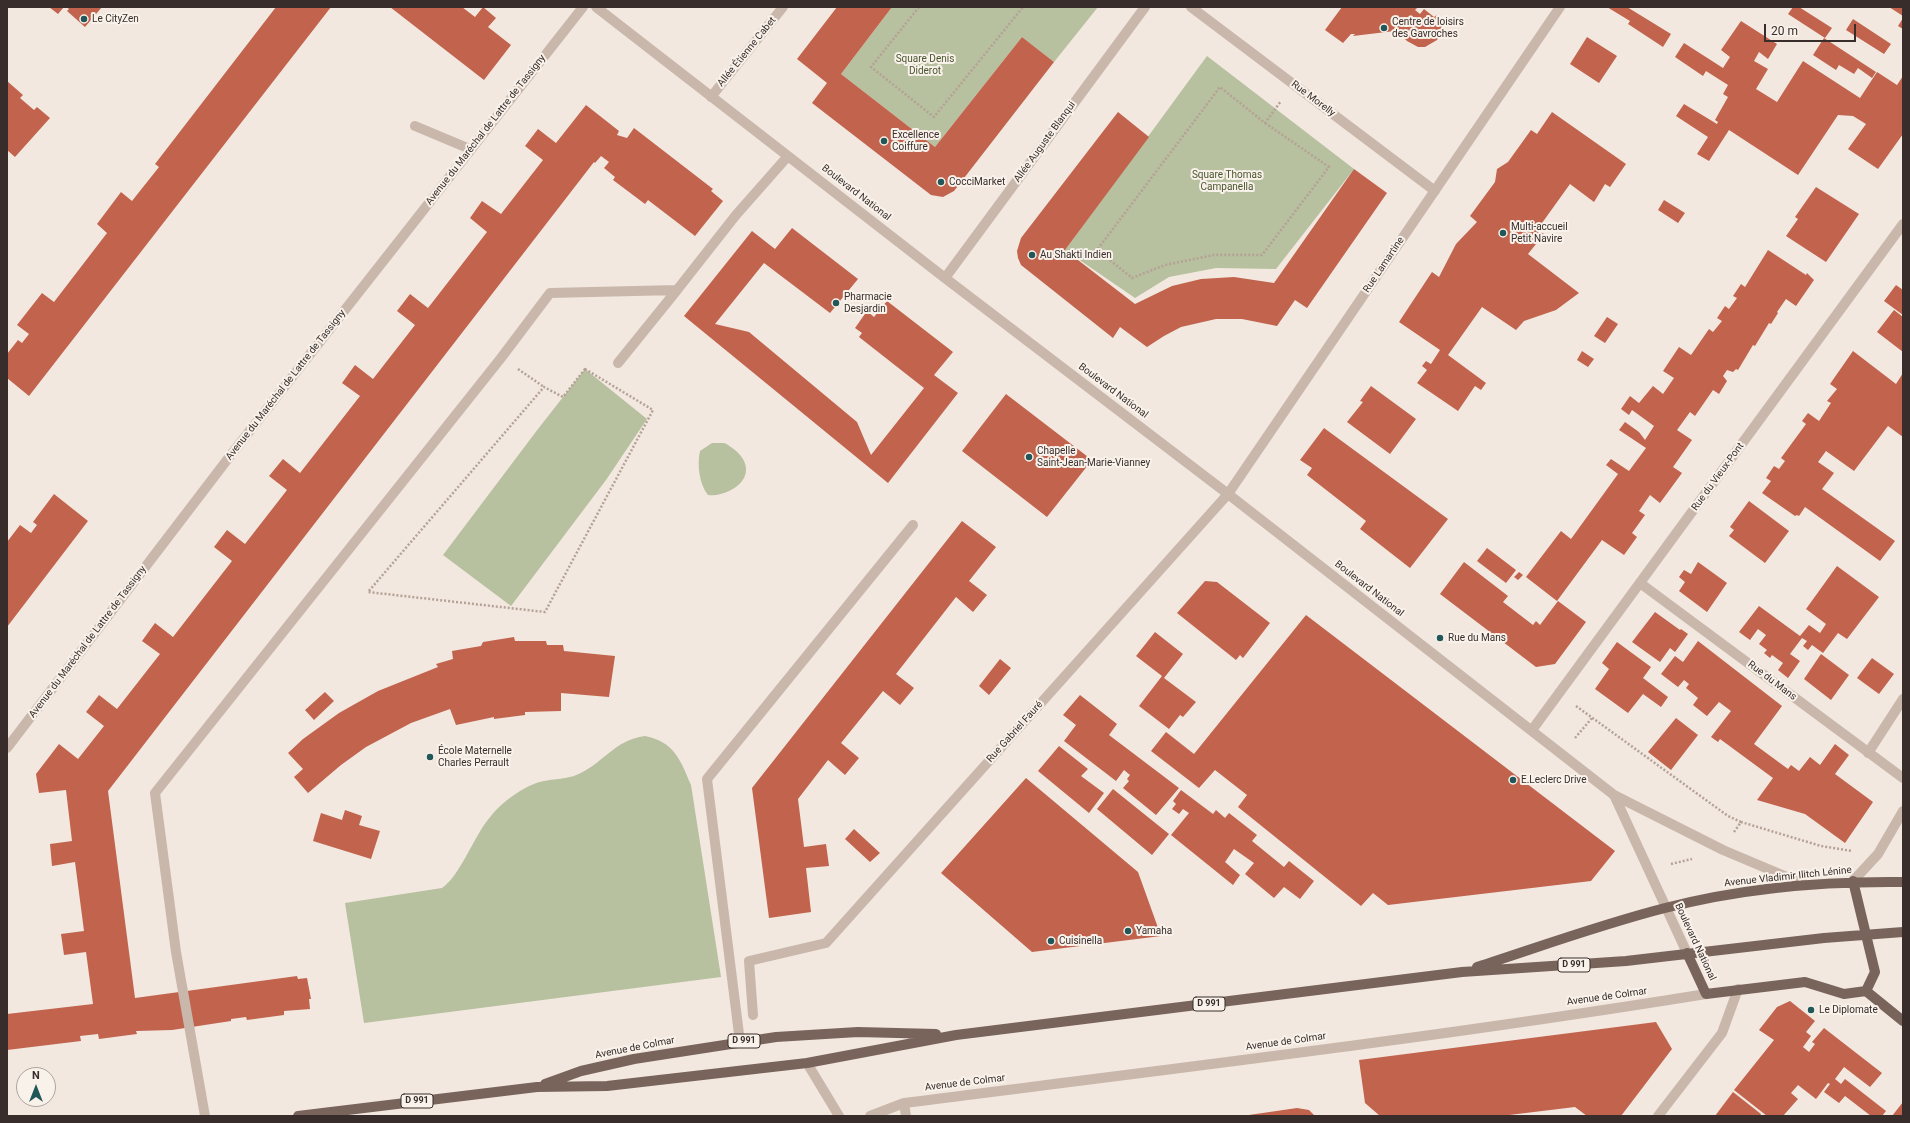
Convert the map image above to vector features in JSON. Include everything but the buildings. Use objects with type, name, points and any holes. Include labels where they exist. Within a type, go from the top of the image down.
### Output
[{"type":"main road","name":"Avenue Vladimir Ilitch Lénine","points":[[1699,900],[1806,885],[1854,881],[1903,882]]},
{"type":"main road","points":[[1854,881],[1875,972],[1866,991],[1903,1021]]},
{"type":"main road","name":"Avenue de Colmar","points":[[1462,972],[1666,907],[1699,900]]},
{"type":"main road","name":"D 991","points":[[1866,934],[1903,932]]},
{"type":"main road","name":"Avenue de Colmar","points":[[298,1116],[537,1087],[607,1086],[807,1063],[956,1035],[1462,972],[1626,961],[1757,945],[1866,934]]},
{"type":"main road","name":"Boulevard National","points":[[1687,953],[1706,994],[1805,982],[1844,994],[1866,991]]},
{"type":"main road","name":"Avenue de Colmar","points":[[537,1087],[581,1071],[634,1059],[776,1037],[858,1032],[956,1035]]},
{"type":"street","name":"Avenue du Maréchal de Lattre de Tassigny","points":[[7,748],[230,456],[583,7]]},
{"type":"street","name":"Boulevard National","points":[[596,7],[945,278],[1228,494],[1614,795],[1723,850],[1806,885]]},
{"type":"street","name":"Allée Étienne Cabet","points":[[711,97],[783,7]]},
{"type":"street","name":"Allée Auguste Blanqui","points":[[945,278],[1144,7]]},
{"type":"street","name":"Rue Morelly","points":[[1191,7],[1435,191]]},
{"type":"street","name":"Rue Lamartine","points":[[1204,520],[1228,494],[1560,7]]},
{"type":"street","points":[[415,126],[470,150]]},
{"type":"street","points":[[618,363],[736,215],[788,156]]},
{"type":"street","name":"Rue du Vieux-Pont","points":[[1532,730],[1560,694],[1903,224]]},
{"type":"street","points":[[205,1116],[176,952],[155,793],[501,358],[550,293],[677,290]]},
{"type":"street","name":"Rue Gabriel Fauré","points":[[753,1015],[749,961],[826,943],[1204,520]]},
{"type":"street","points":[[740,1042],[706,779],[913,525]]},
{"type":"street","name":"Rue du Mans","points":[[1640,583],[1903,778]]},
{"type":"street","points":[[1868,753],[1903,699]]},
{"type":"street","name":"Boulevard National","points":[[1614,795],[1687,953]]},
{"type":"street","points":[[1854,881],[1878,854],[1903,811]]},
{"type":"street","points":[[1658,1116],[1722,1033],[1738,989]]},
{"type":"street","name":"Avenue de Colmar","points":[[870,1116],[904,1103],[1630,1007],[1706,994]]},
{"type":"street","points":[[807,1063],[839,1116]]},
{"type":"street","points":[[904,1103],[906,1116]]},
{"type":"path","points":[[919,7],[871,67],[934,117],[1023,7]]},
{"type":"path","points":[[1265,123],[1293,84]]},
{"type":"path","points":[[1220,87],[1265,123],[1329,167],[1262,255],[1214,255],[1165,265],[1132,278],[1097,250],[1220,87]]},
{"type":"path","points":[[501,358],[544,387],[563,397],[585,369],[653,410],[545,612],[368,592],[544,387]]},
{"type":"path","points":[[1560,694],[1728,816],[1741,822],[1821,846],[1878,854]]},
{"type":"path","points":[[1574,739],[1592,718]]},
{"type":"path","points":[[1732,836],[1741,822]]},
{"type":"path","points":[[1671,864],[1693,858]]},
{"type":"green space","name":"Square Denis Diderot","points":[[892,7],[1098,7],[1054,62],[1022,37],[935,147],[841,74]]},
{"type":"green space","name":"Square Thomas Campanella","points":[[1207,56],[1354,169],[1276,269],[1216,268],[1169,277],[1135,298],[1065,250]]},
{"type":"green space","points":[[585,369],[647,419],[606,480],[511,606],[443,555]]},
{"type":"green space","points":[[712,443],[724,443],[735,450],[744,461],[746,472],[741,483],[736,487],[721,494],[708,495],[701,480],[699,462],[700,451]]},
{"type":"green space","points":[[645,736],[663,743],[675,753],[691,785],[721,977],[364,1023],[345,903],[442,888],[455,874],[485,824],[496,811],[515,794],[537,783],[574,776],[593,766],[624,742]]},
{"type":"place","name":"Le CityZen","points":[[84,19]]},
{"type":"place","name":"Centre de loisirs des Gavroches","points":[[1384,28]]},
{"type":"place","name":"Excellence Coiffure","points":[[884,141]]},
{"type":"place","name":"CocciMarket","points":[[941,182]]},
{"type":"place","name":"Multi-accueil Petit Navire","points":[[1503,233]]},
{"type":"place","name":"Au Shakti Indien","points":[[1032,255]]},
{"type":"place","name":"Pharmacie Desjardin","points":[[836,303]]},
{"type":"place","name":"Chapelle Saint-Jean-Marie-Vianney","points":[[1029,457]]},
{"type":"place","name":"Rue du Mans","points":[[1440,638]]},
{"type":"place","name":"École Maternelle Charles Perrault","points":[[430,757]]},
{"type":"place","name":"E.Leclerc Drive","points":[[1513,780]]},
{"type":"place","name":"Yamaha","points":[[1128,931]]},
{"type":"place","name":"Cuisinella","points":[[1051,941]]},
{"type":"place","name":"Le Diplomate","points":[[1811,1010]]}]
